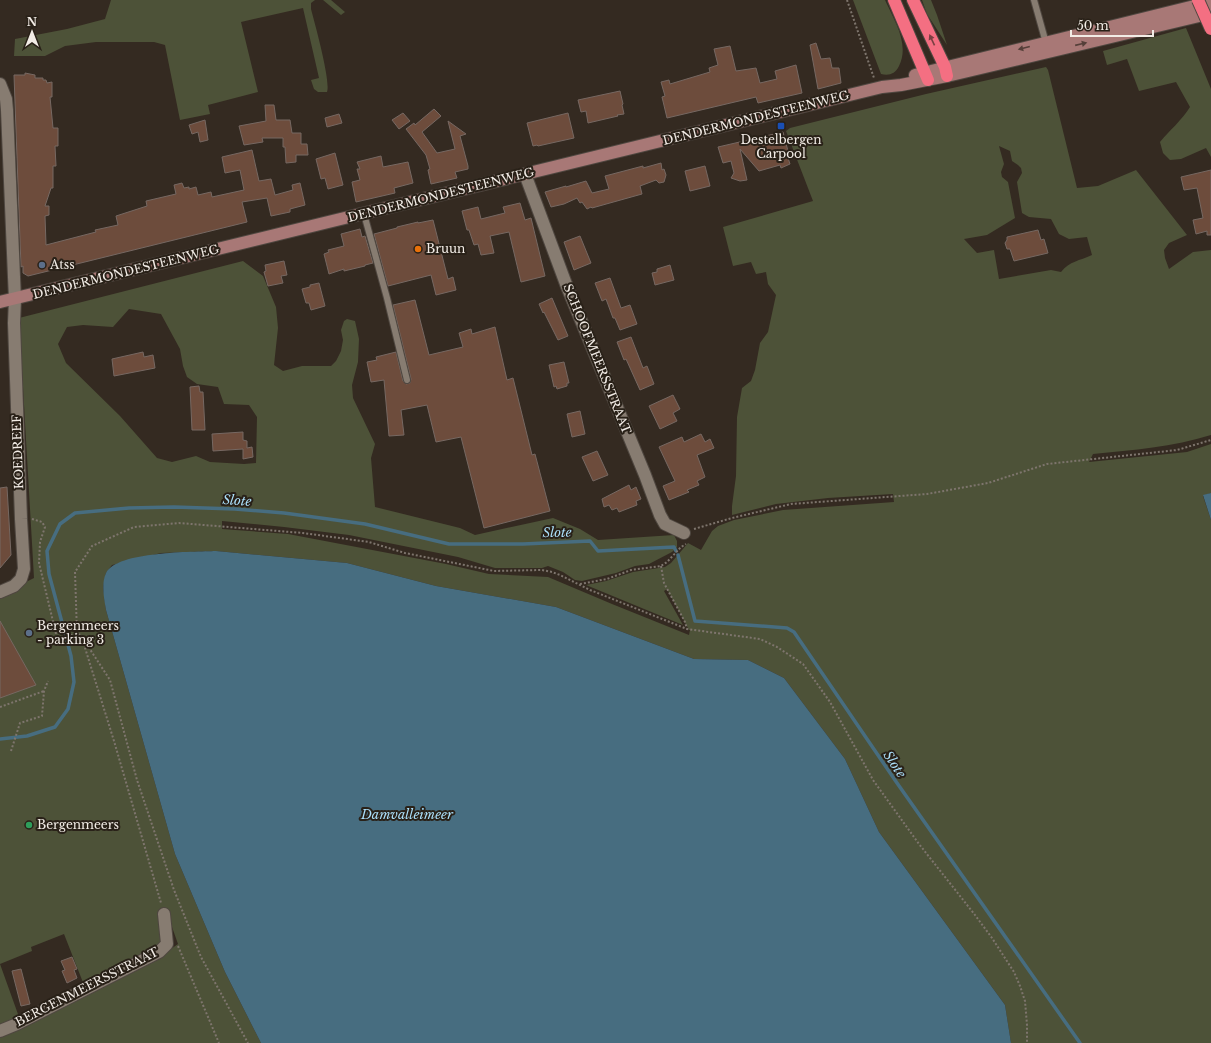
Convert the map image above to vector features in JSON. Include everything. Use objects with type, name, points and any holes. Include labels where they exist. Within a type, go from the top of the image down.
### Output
[{"type":"highway","points":[[894,0],[926,76]]},
{"type":"highway","points":[[913,0],[946,72]]},
{"type":"highway","points":[[1198,0],[1211,29]]},
{"type":"main road","name":"DENDERMONDESTEENWEG","points":[[946,72],[1046,43],[1211,2]]},
{"type":"main road","name":"DENDERMONDESTEENWEG","points":[[0,302],[880,88],[899,79],[946,72],[1211,13]]},
{"type":"street","name":"KOEDREEF","points":[[0,84],[6,99],[6,212],[15,299],[14,331],[24,569],[18,583],[0,592]]},
{"type":"street","name":"SCHOOFMEERSSTRAAT","points":[[525,174],[566,284],[660,515],[665,524],[684,532]]},
{"type":"street","name":"BERGENMEERSSTRAAT","points":[[0,1031],[17,1024],[159,952],[166,944],[164,914]]},
{"type":"lane","points":[[1034,0],[1046,43]]},
{"type":"lane","points":[[364,214],[387,298],[407,380]]},
{"type":"path","points":[[847,0],[880,88]]},
{"type":"path","points":[[580,584],[607,579],[632,570],[661,566],[686,544],[684,532],[732,518],[791,504],[927,494],[988,483],[1047,464],[1177,450],[1211,440]]},
{"type":"path","points":[[21,519],[42,522],[45,527],[40,542],[39,563],[57,638],[77,634],[80,635],[110,680],[138,780],[174,890],[201,957],[248,1043]]},
{"type":"path","points":[[77,634],[75,572],[92,546],[134,527],[179,523],[303,533],[369,542],[405,553],[494,571],[542,570],[552,572],[590,590],[687,629],[760,639],[777,647],[803,664],[830,702],[873,780],[919,844],[984,926],[1014,972],[1020,986],[1025,1001],[1027,1043]]},
{"type":"path","points":[[661,566],[664,583],[687,629]]},
{"type":"path","points":[[80,635],[114,741],[164,914]]},
{"type":"path","points":[[11,751],[20,723],[42,716],[44,691],[48,681]]},
{"type":"path","points":[[0,707],[44,691]]},
{"type":"path","points":[[176,943],[219,1043]]},
{"type":"green space","points":[[111,0],[315,0],[311,3],[311,9],[325,65],[328,86],[327,92],[318,92],[314,89],[311,80],[319,78],[303,8],[241,22],[258,92],[208,105],[210,114],[180,120],[165,45],[154,42],[96,42],[65,46],[45,56],[14,56],[15,39],[67,29],[105,19]]},
{"type":"green space","points":[[323,0],[331,0],[345,12],[341,15]]},
{"type":"green space","points":[[853,0],[885,0],[900,32],[903,49],[899,66],[892,74],[881,74]]},
{"type":"green space","points":[[922,0],[931,0],[947,45],[927,14]]},
{"type":"green space","points":[[1186,28],[1211,89],[1211,157],[1206,148],[1181,159],[1170,160],[1163,153],[1160,142],[1180,121],[1190,107],[1176,82],[1139,91],[1127,59],[1107,65],[1103,51]]},
{"type":"green space","points":[[1046,67],[1077,188],[1098,186],[1136,170],[1187,235],[1169,243],[1164,250],[1169,269],[1193,252],[1211,250],[1211,435],[1168,445],[1093,454],[1089,462],[1187,452],[1211,444],[1211,493],[1203,496],[1211,520],[1211,1043],[1011,1043],[1005,1005],[879,832],[845,759],[784,678],[748,660],[694,659],[556,607],[436,586],[347,563],[216,551],[161,553],[112,565],[106,573],[103,587],[106,610],[175,854],[225,972],[261,1043],[0,1043],[0,1038],[21,1029],[161,956],[178,944],[166,910],[161,944],[157,948],[84,985],[64,934],[31,947],[32,951],[0,964],[0,595],[34,578],[19,318],[243,261],[263,276],[276,307],[278,328],[274,365],[283,371],[302,366],[331,366],[336,361],[341,351],[343,340],[341,330],[344,321],[347,319],[355,321],[359,339],[358,362],[352,385],[353,398],[375,444],[371,458],[375,507],[460,528],[475,535],[553,518],[580,529],[598,540],[674,535],[677,541],[677,547],[672,552],[649,564],[635,566],[616,573],[582,581],[575,580],[563,572],[548,566],[542,568],[495,568],[458,557],[349,535],[222,521],[222,529],[288,534],[446,564],[489,574],[548,577],[689,635],[690,630],[667,589],[664,591],[683,625],[586,585],[606,581],[633,572],[665,567],[671,563],[688,543],[701,550],[712,531],[718,526],[734,520],[783,510],[894,502],[893,494],[828,498],[776,504],[732,515],[736,476],[737,417],[742,388],[751,381],[755,370],[760,343],[768,332],[776,295],[768,284],[766,272],[756,274],[751,262],[733,266],[723,227],[813,201],[786,131],[790,128],[926,94]],"holes":[[[999,146],[1010,151],[1012,161],[1021,168],[1022,173],[1017,182],[1022,213],[1029,217],[1051,219],[1059,234],[1069,239],[1087,237],[1092,255],[1071,263],[1061,272],[1051,270],[999,279],[994,250],[977,253],[964,239],[987,235],[1015,218],[1008,182],[1002,177],[1001,172],[1004,164]],[[129,309],[161,314],[180,349],[183,366],[187,377],[197,384],[218,387],[224,404],[249,405],[257,417],[256,463],[244,464],[210,462],[196,456],[172,462],[157,458],[120,416],[66,363],[58,344],[67,327],[83,325],[113,327]]]},
{"type":"green space","points":[[0,964],[19,1017],[0,1024]]},
{"type":"water","points":[[1211,493],[1211,520],[1203,495]]},
{"type":"water","name":"Damvalleimeer","points":[[216,551],[347,563],[436,586],[556,607],[694,659],[748,660],[784,678],[845,759],[879,832],[1005,1005],[1011,1043],[261,1043],[225,972],[175,854],[106,610],[103,586],[106,573],[113,566],[125,560],[156,554]]},
{"type":"building","points":[[816,43],[821,59],[830,58],[832,68],[839,68],[841,83],[818,89],[810,45]]},
{"type":"building","points":[[730,46],[736,71],[756,68],[760,83],[777,79],[775,71],[796,65],[802,93],[758,103],[756,97],[667,118],[662,97],[665,96],[661,82],[669,80],[670,84],[710,72],[709,68],[718,65],[714,49]]},
{"type":"building","points":[[25,73],[35,75],[35,78],[43,78],[43,80],[46,80],[47,83],[52,82],[52,97],[50,97],[53,128],[58,128],[58,146],[55,146],[56,166],[53,166],[53,188],[51,188],[45,206],[49,206],[49,215],[45,216],[46,245],[96,232],[95,230],[118,225],[116,216],[147,206],[146,201],[176,194],[174,185],[182,183],[184,188],[189,187],[189,189],[196,187],[198,195],[211,192],[212,197],[244,190],[240,170],[225,173],[222,157],[252,150],[259,181],[271,179],[275,195],[293,190],[292,185],[300,183],[305,205],[290,209],[290,212],[271,216],[267,198],[242,202],[247,222],[28,276],[23,273],[23,266],[21,267],[14,75],[25,75]]},
{"type":"building","points":[[620,91],[624,114],[588,123],[586,111],[581,112],[578,100]]},
{"type":"building","points":[[265,105],[274,105],[276,120],[290,120],[292,133],[301,133],[301,144],[307,144],[308,155],[296,155],[296,162],[286,163],[283,138],[262,138],[263,142],[244,145],[239,126],[266,121]]},
{"type":"building","points":[[434,109],[441,116],[422,132],[437,153],[455,149],[448,121],[466,134],[460,136],[468,169],[455,172],[457,178],[431,184],[428,170],[430,169],[426,155],[406,129],[414,123],[415,125]]},
{"type":"building","points":[[403,113],[410,121],[399,129],[392,120]]},
{"type":"building","points":[[568,113],[574,138],[533,146],[527,123]]},
{"type":"building","points":[[339,114],[342,123],[327,127],[325,118]]},
{"type":"building","points":[[205,120],[208,140],[200,142],[198,132],[192,134],[189,125]]},
{"type":"building","points":[[783,132],[788,151],[786,152],[790,164],[781,168],[780,165],[759,171],[740,149],[747,180],[740,181],[731,178],[734,173],[731,161],[723,163],[718,147]]},
{"type":"building","points":[[335,153],[343,185],[328,189],[325,178],[321,179],[316,159]]},
{"type":"building","points":[[381,156],[383,167],[408,162],[413,183],[394,188],[395,193],[356,202],[352,182],[360,180],[357,169],[360,169],[357,162]]},
{"type":"building","points":[[661,163],[662,170],[664,169],[666,175],[664,182],[659,183],[656,180],[640,186],[642,194],[592,208],[587,209],[577,198],[564,204],[551,207],[545,192],[586,181],[592,193],[609,189],[605,176]]},
{"type":"building","points":[[705,166],[710,186],[690,191],[685,171]]},
{"type":"building","points":[[1211,170],[1211,235],[1207,235],[1207,231],[1196,234],[1193,220],[1203,218],[1197,188],[1184,190],[1181,177]]},
{"type":"building","points":[[520,203],[525,220],[531,218],[545,276],[521,282],[509,232],[490,236],[494,253],[481,255],[478,244],[474,245],[469,230],[467,230],[462,211],[478,207],[481,219],[505,213],[503,207]]},
{"type":"building","points":[[433,220],[448,279],[453,277],[456,290],[436,295],[431,275],[388,286],[374,234],[418,222]]},
{"type":"building","points":[[360,229],[362,237],[365,236],[373,263],[344,271],[344,269],[329,274],[324,254],[329,252],[328,250],[344,246],[341,234]]},
{"type":"building","points":[[1038,230],[1041,240],[1044,239],[1048,253],[1014,261],[1010,249],[1007,249],[1005,243],[1007,237]]},
{"type":"building","points":[[580,236],[591,263],[574,270],[564,242]]},
{"type":"building","points":[[284,261],[287,275],[281,276],[283,283],[268,286],[264,272],[266,271],[265,265]]},
{"type":"building","points":[[670,265],[674,280],[655,285],[652,273],[657,272],[657,269]]},
{"type":"building","points":[[610,278],[621,308],[630,305],[637,324],[620,330],[615,318],[613,318],[606,299],[602,301],[595,283]]},
{"type":"building","points":[[319,283],[325,306],[311,310],[309,303],[306,303],[302,289]]},
{"type":"building","points":[[552,298],[568,336],[558,340],[539,304]]},
{"type":"building","points":[[415,300],[429,355],[463,347],[459,333],[471,329],[472,334],[495,327],[507,380],[513,378],[532,455],[535,454],[550,511],[484,528],[461,437],[436,442],[427,405],[401,410],[404,435],[389,436],[384,380],[371,382],[367,362],[377,360],[376,357],[396,352],[403,381],[406,384],[410,383],[411,379],[393,305]]},
{"type":"building","points":[[631,337],[643,368],[647,366],[654,384],[640,390],[626,359],[624,360],[617,342]]},
{"type":"building","points":[[143,352],[144,357],[153,355],[155,368],[114,376],[112,359]]},
{"type":"building","points":[[564,362],[569,383],[567,383],[567,386],[557,389],[556,386],[554,387],[549,365]]},
{"type":"building","points":[[199,386],[200,392],[203,392],[205,430],[192,430],[190,387]]},
{"type":"building","points":[[673,395],[680,409],[673,413],[677,421],[660,429],[649,406]]},
{"type":"building","points":[[580,411],[585,434],[572,437],[567,414]]},
{"type":"building","points":[[243,432],[243,440],[247,441],[247,448],[252,447],[253,457],[243,459],[243,449],[213,451],[212,434]]},
{"type":"building","points":[[701,434],[705,442],[710,439],[714,448],[697,455],[705,477],[697,481],[699,485],[687,490],[689,492],[669,500],[663,486],[675,481],[659,447],[682,437],[684,442]]},
{"type":"building","points":[[597,451],[608,475],[593,481],[582,457]]},
{"type":"building","points":[[629,485],[631,490],[636,487],[641,499],[636,501],[637,505],[619,512],[617,508],[612,510],[609,505],[604,507],[602,499]]},
{"type":"building","points":[[7,487],[11,555],[0,568],[0,488]]},
{"type":"building","points":[[0,621],[36,685],[0,698]]},
{"type":"building","points":[[72,957],[77,969],[74,970],[77,978],[67,983],[62,971],[65,970],[61,961]]},
{"type":"building","points":[[21,969],[30,1004],[21,1006],[12,971]]},
{"type":"waterway","name":"Slote","points":[[0,739],[27,736],[55,727],[68,709],[74,682],[71,656],[49,574],[47,551],[60,524],[75,513],[129,508],[174,507],[235,509],[284,513],[365,524],[449,544],[523,544],[590,541],[598,551],[674,547],[676,551]]},
{"type":"waterway","name":"Slote","points":[[678,555],[695,621],[787,628],[794,632],[897,783],[1080,1043]]},
{"type":"place","name":"Destelbergen Carpool","points":[[781,126]]},
{"type":"place","name":"Bruun","points":[[418,249]]},
{"type":"place","name":"Atss","points":[[42,265]]},
{"type":"place","name":"Bergenmeers - parking 3","points":[[29,633]]},
{"type":"place","name":"Bergenmeers","points":[[29,825]]}]
